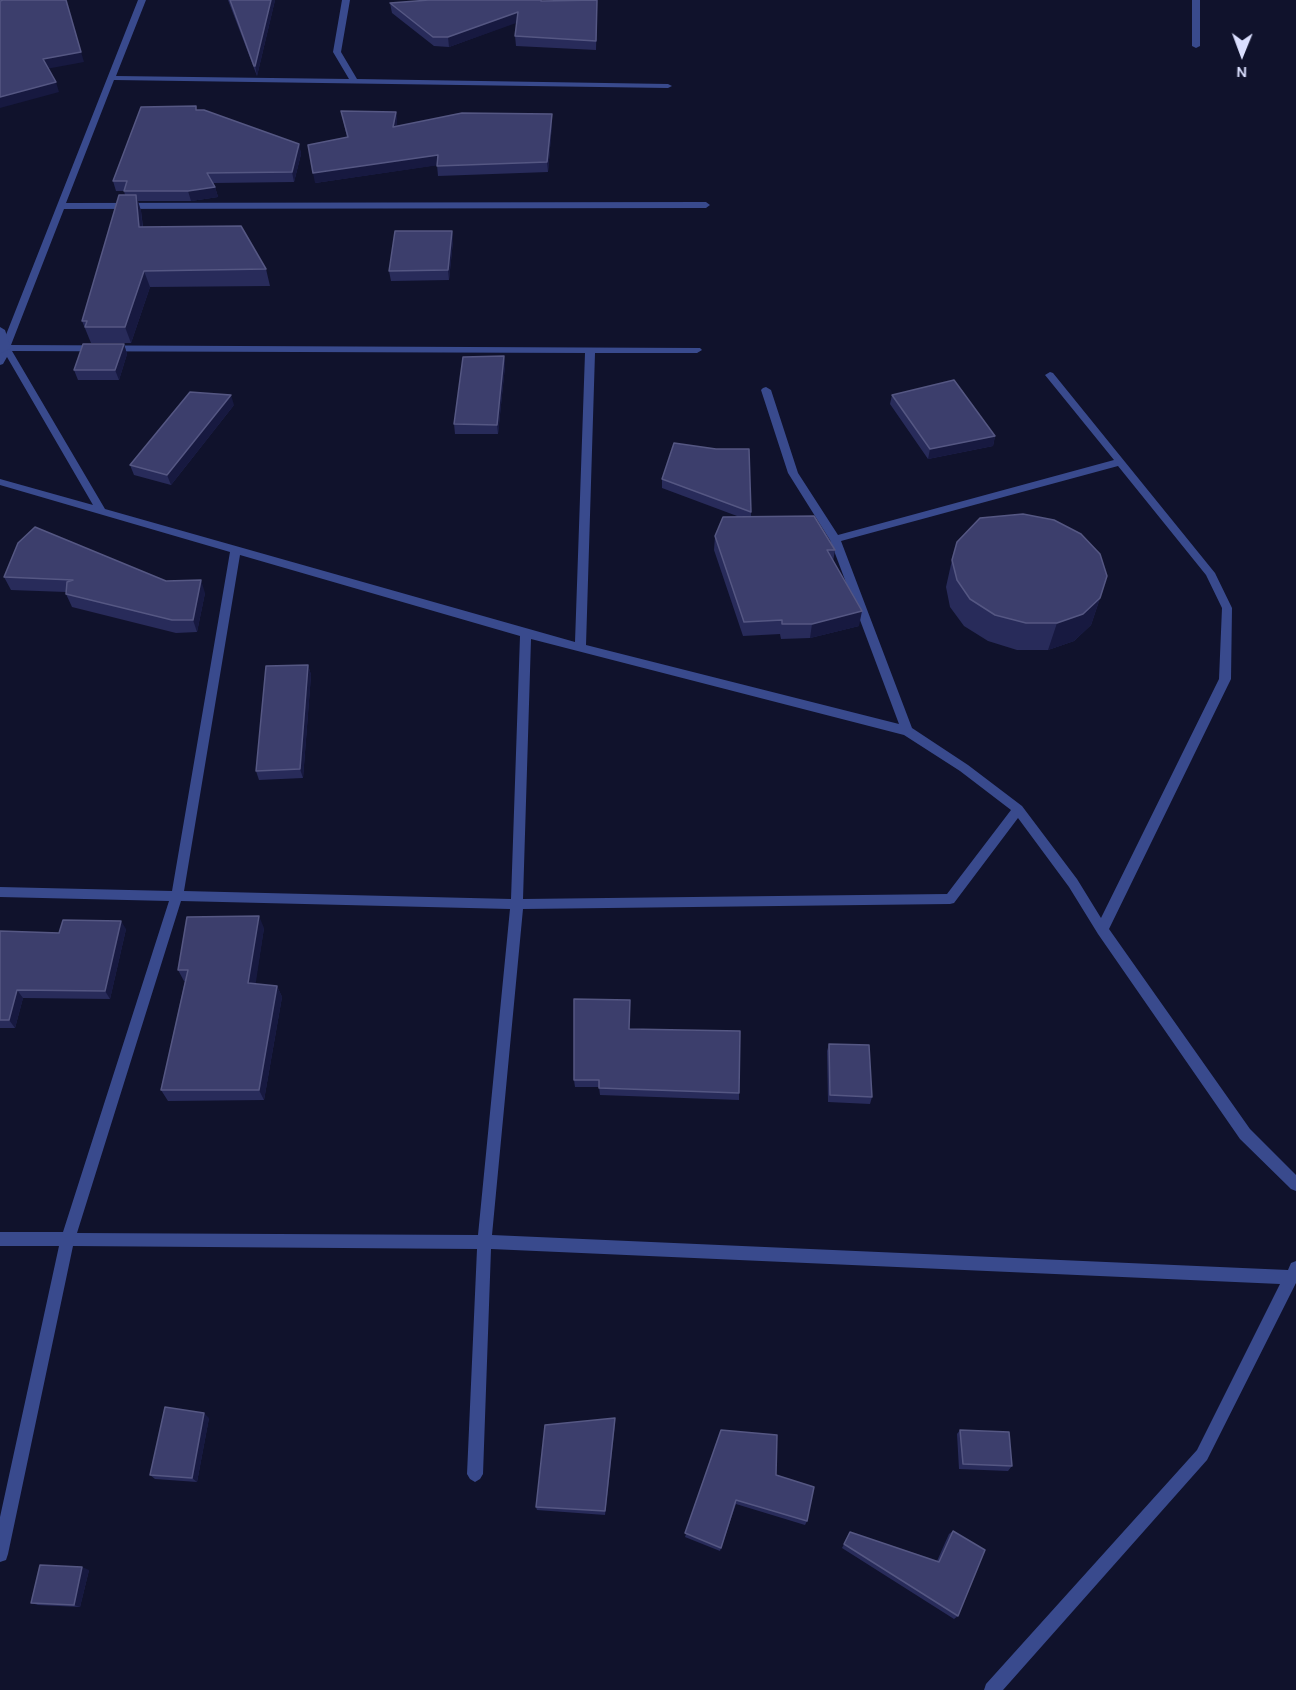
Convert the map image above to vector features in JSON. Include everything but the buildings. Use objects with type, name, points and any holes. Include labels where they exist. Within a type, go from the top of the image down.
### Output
[{"type":"street","points":[[0,362],[3,349],[142,0]]},
{"type":"street","points":[[346,0],[338,52],[355,82]]},
{"type":"street","points":[[1196,0],[1197,46]]},
{"type":"street","points":[[111,78],[668,86]]},
{"type":"street","points":[[60,206],[706,205]]},
{"type":"street","points":[[0,330],[3,349],[101,511]]},
{"type":"street","points":[[3,349],[697,350]]},
{"type":"street","points":[[580,648],[590,350]]},
{"type":"street","points":[[1050,375],[1210,573],[1227,608],[1225,679],[1102,930]]},
{"type":"street","points":[[766,390],[793,473],[835,539],[907,731]]},
{"type":"street","points":[[835,539],[1120,462]]},
{"type":"street","points":[[0,482],[526,634],[907,731],[964,768],[1018,809],[1073,884],[1102,930],[1245,1134],[1296,1184]]},
{"type":"street","points":[[0,1554],[66,1241],[177,895],[236,550]]},
{"type":"street","points":[[475,1474],[484,1242],[517,904],[526,634]]},
{"type":"street","points":[[0,892],[517,904],[950,899],[1018,809]]},
{"type":"street","points":[[0,1239],[484,1242],[1294,1273],[1202,1455],[992,1690]]}]
